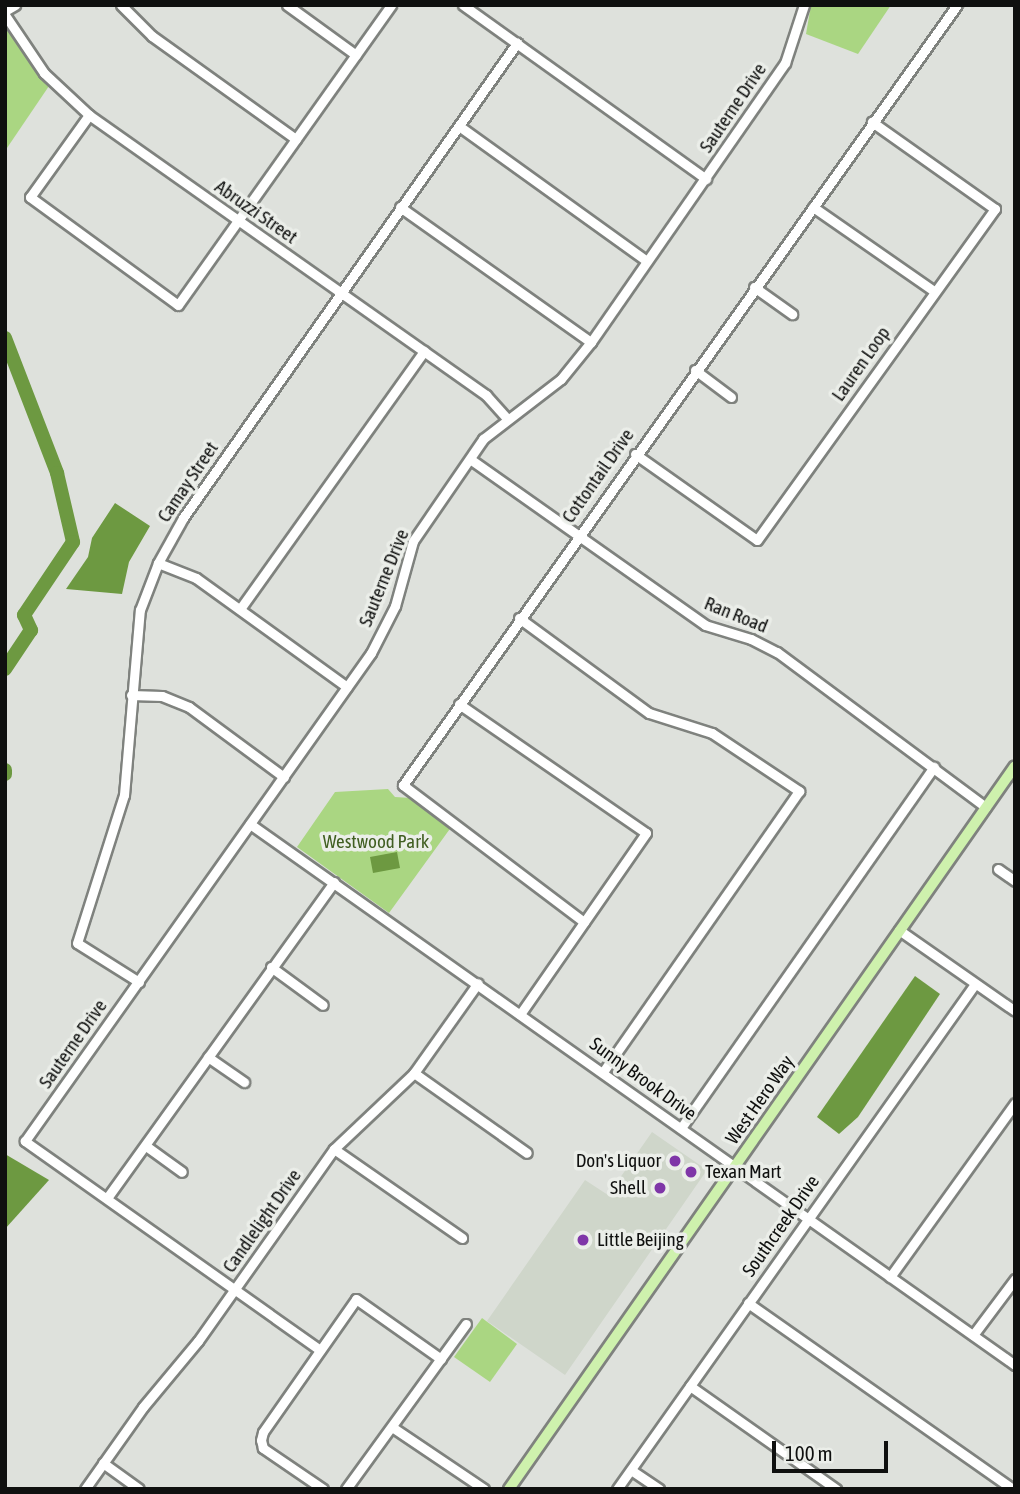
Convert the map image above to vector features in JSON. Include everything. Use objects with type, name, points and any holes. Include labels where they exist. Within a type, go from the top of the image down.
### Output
[{"type":"main road","name":"West Hero Way","points":[[509,1489],[1015,766]]},
{"type":"street","points":[[5,13],[15,5]]},
{"type":"street","points":[[121,5],[152,36],[296,139]]},
{"type":"street","points":[[287,5],[356,55]]},
{"type":"street","points":[[89,115],[30,197],[178,305],[391,5]]},
{"type":"street","points":[[463,5],[706,179]]},
{"type":"street","name":"Sauterne Drive","points":[[107,1198],[25,1141],[371,653],[395,606],[413,541],[483,439],[506,417],[561,379],[590,342],[785,63],[804,5]]},
{"type":"street","name":"Cottontail Drive","points":[[584,922],[403,785],[577,535],[957,5]]},
{"type":"street","name":"Abruzzi Street","points":[[5,13],[44,73],[89,115],[486,395],[506,417]]},
{"type":"street","name":"Camay Street","points":[[139,982],[78,943],[124,794],[140,610],[158,563],[183,519],[400,206],[517,43]]},
{"type":"street","name":"Lauren Loop","points":[[635,454],[757,540],[934,290],[995,209],[872,122]]},
{"type":"street","points":[[459,126],[647,261]]},
{"type":"street","points":[[400,206],[590,342]]},
{"type":"street","points":[[813,207],[934,290]]},
{"type":"street","points":[[754,287],[792,314]]},
{"type":"street","points":[[240,609],[425,351]]},
{"type":"street","points":[[695,370],[732,397]]},
{"type":"street","name":"Ran Road","points":[[470,459],[705,625],[751,639],[777,652],[986,807]]},
{"type":"street","points":[[158,563],[196,578],[347,687]]},
{"type":"street","points":[[519,618],[649,713],[712,733],[799,791],[603,1072]]},
{"type":"street","points":[[131,695],[179,701],[284,777]]},
{"type":"street","points":[[459,704],[646,833],[520,1014]]},
{"type":"street","points":[[681,1128],[934,767]]},
{"type":"street","name":"Sunny Brook Drive","points":[[250,824],[1015,1365]]},
{"type":"street","points":[[998,869],[1015,881]]},
{"type":"street","points":[[320,1350],[107,1198],[334,882]]},
{"type":"street","points":[[899,930],[1015,1011]]},
{"type":"street","points":[[271,967],[323,1005]]},
{"type":"street","name":"Candlelight Drive","points":[[85,1489],[235,1289],[334,1149],[414,1073],[478,984]]},
{"type":"street","name":"Southcreek Drive","points":[[617,1489],[975,984]]},
{"type":"street","points":[[208,1057],[244,1082]]},
{"type":"street","points":[[414,1073],[527,1153]]},
{"type":"street","points":[[890,1277],[1015,1102]]},
{"type":"street","points":[[146,1146],[182,1172]]},
{"type":"street","points":[[334,1149],[462,1238]]},
{"type":"street","points":[[973,1335],[1015,1279]]},
{"type":"street","points":[[323,1489],[263,1448],[263,1432],[356,1299],[441,1359]]},
{"type":"street","points":[[748,1303],[1013,1489]]},
{"type":"street","points":[[346,1489],[466,1324]]},
{"type":"street","points":[[690,1386],[836,1489]]},
{"type":"street","points":[[392,1427],[484,1489]]},
{"type":"street","points":[[103,1463],[139,1489]]},
{"type":"street","points":[[631,1469],[659,1489]]},
{"type":"shaded area","points":[[115,503],[150,526],[129,562],[122,594],[66,589],[88,557],[92,538]]},
{"type":"shaded area","points":[[397,852],[400,868],[373,873],[370,857]]},
{"type":"shaded area","points":[[915,976],[940,994],[858,1117],[839,1134],[817,1117]]},
{"type":"shaded area","points":[[652,1132],[707,1170],[565,1375],[487,1321],[585,1180],[608,1195]]},
{"type":"shaded area","points":[[5,1154],[49,1180],[5,1229]]},
{"type":"green space","points":[[811,5],[891,5],[858,54],[806,34]]},
{"type":"green space","points":[[5,25],[49,86],[7,148],[5,147]]},
{"type":"green space","name":"Westwood Park","points":[[388,789],[395,797],[411,798],[452,826],[389,913],[297,847],[335,792]]},
{"type":"green space","points":[[482,1318],[517,1344],[490,1382],[454,1357]]},
{"type":"waterway","points":[[5,338],[57,473],[73,542],[24,615],[31,630],[5,669]]},
{"type":"place","name":"Don's Liquor","points":[[675,1161]]},
{"type":"place","name":"Texan Mart","points":[[691,1172]]},
{"type":"place","name":"Shell","points":[[660,1188]]},
{"type":"place","name":"Little Beijing","points":[[583,1240]]}]
